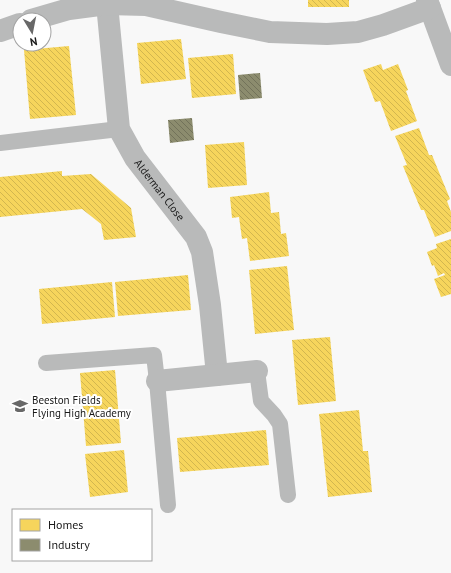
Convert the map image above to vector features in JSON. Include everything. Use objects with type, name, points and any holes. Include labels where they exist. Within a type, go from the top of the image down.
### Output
[{"type":"street","points":[[52,14],[69,9],[107,4],[146,5],[270,32],[327,34],[358,32],[383,25],[428,4],[451,66]]},
{"type":"street","name":"Alderman Close","points":[[107,4],[119,129],[135,158],[196,237],[202,252],[210,305],[217,375]]},
{"type":"street","points":[[0,31],[12,27]]},
{"type":"street","points":[[157,381],[257,371]]},
{"type":"lane","points":[[0,143],[119,129]]},
{"type":"lane","points":[[46,363],[154,355],[168,505]]},
{"type":"lane","points":[[257,371],[262,401],[280,424],[288,495]]},
{"type":"building: Homes","points":[[308,0],[349,0],[349,7],[308,7]]},
{"type":"building: Homes","points":[[181,39],[186,79],[141,84],[137,43]]},
{"type":"building: Homes","points":[[69,46],[76,115],[30,119],[24,52],[52,52],[52,48]]},
{"type":"building: Homes","points":[[233,54],[236,94],[192,98],[188,58]]},
{"type":"building: Homes","points":[[381,64],[383,70],[398,64],[408,90],[406,91],[417,121],[391,131],[380,101],[375,102],[363,70]]},
{"type":"building: Homes","points":[[419,128],[429,155],[432,155],[450,199],[447,201],[451,212],[451,231],[435,237],[424,210],[421,210],[403,166],[407,165],[395,136]]},
{"type":"building: Homes","points":[[244,142],[247,185],[208,188],[205,145]]},
{"type":"building: Homes","points":[[62,171],[62,176],[91,174],[131,208],[136,237],[104,240],[101,224],[82,209],[0,217],[0,177]]},
{"type":"building: Homes","points":[[269,192],[271,213],[279,212],[281,234],[286,233],[289,256],[250,261],[247,238],[242,239],[239,217],[232,218],[230,197]]},
{"type":"building: Homes","points":[[451,239],[451,294],[441,297],[434,279],[445,275],[444,273],[438,276],[434,265],[432,266],[427,252],[437,248],[436,244]]},
{"type":"building: Homes","points":[[287,266],[294,330],[255,334],[249,270]]},
{"type":"building: Homes","points":[[188,275],[191,310],[118,316],[115,282]]},
{"type":"building: Homes","points":[[112,282],[115,317],[42,324],[39,289]]},
{"type":"building: Homes","points":[[330,337],[336,401],[298,405],[292,340]]},
{"type":"building: Homes","points":[[115,370],[121,443],[86,446],[80,373]]},
{"type":"building: Homes","points":[[359,410],[363,451],[368,451],[372,492],[328,497],[319,414]]},
{"type":"building: Homes","points":[[266,430],[269,465],[180,472],[177,438]]},
{"type":"building: Homes","points":[[124,450],[128,492],[90,497],[85,454]]},
{"type":"building: Industry","points":[[260,73],[262,98],[240,100],[238,75]]},
{"type":"building: Industry","points":[[192,118],[194,140],[170,143],[168,120]]},
{"type":"place","name":"Beeston Fields Flying High Academy","points":[[20,406]]}]
